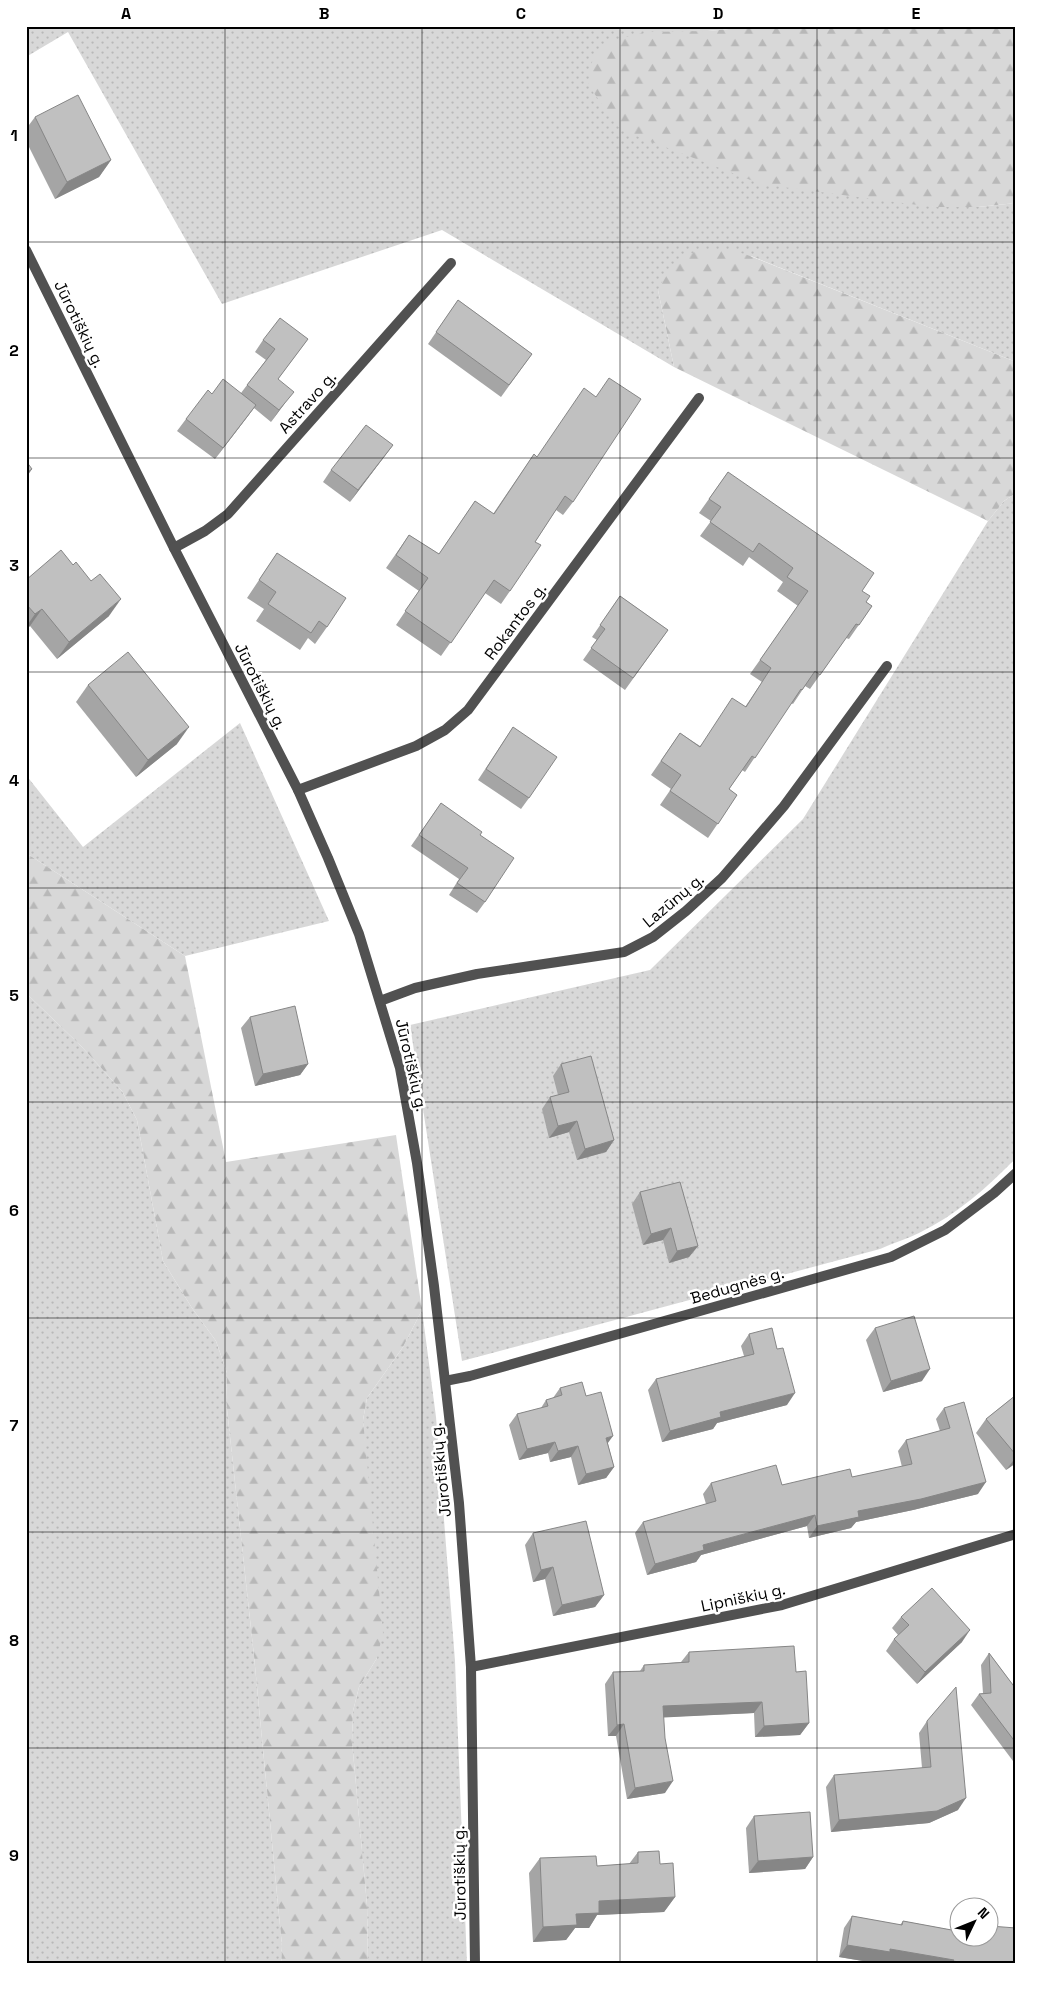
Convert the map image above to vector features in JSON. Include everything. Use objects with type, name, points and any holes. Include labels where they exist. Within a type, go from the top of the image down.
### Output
[{"type":"street","name":"Jūrotiškių g.","points":[[26,250],[174,548],[298,790],[359,934],[400,1068],[417,1163],[460,1503],[471,1667],[475,1964]]},
{"type":"street","name":"Astravo g.","points":[[174,548],[205,531],[228,514],[451,263]]},
{"type":"street","name":"Rokantos g.","points":[[298,790],[416,746],[445,730],[468,710],[699,398]]},
{"type":"street","name":"Lazūnų g.","points":[[380,1001],[416,988],[477,974],[624,952],[653,937],[686,911],[722,878],[778,813],[887,666]]},
{"type":"street","name":"Bedugnės g.","points":[[445,1381],[470,1376],[891,1257],[945,1230],[994,1193],[1016,1173]]},
{"type":"street","name":"Lipniškių g.","points":[[471,1667],[782,1605],[1016,1534]]},
{"type":"green space","points":[[26,26],[760,26],[708,31],[933,207],[978,207],[1016,203],[1016,362],[751,256],[658,290],[674,367],[442,230],[222,304],[68,32],[26,57]]},
{"type":"green space","points":[[760,26],[1016,26],[1016,203],[978,207],[933,207],[761,184],[621,130],[588,85],[593,57],[610,41],[647,32],[708,31]]},
{"type":"green space","points":[[701,249],[729,249],[750,256],[1016,362],[1016,493],[1004,501],[988,521],[674,367],[658,290],[668,270],[682,258]]},
{"type":"green space","points":[[1016,493],[1016,1158],[994,1180],[946,1218],[919,1233],[880,1249],[462,1361],[410,1025],[650,970],[803,819],[988,521],[1004,501]]},
{"type":"green space","points":[[240,723],[329,921],[185,956],[26,853],[26,775],[83,847]]},
{"type":"green space","points":[[26,853],[185,956],[226,1162],[396,1135],[422,1310],[403,1347],[367,1398],[363,1420],[383,1633],[377,1658],[359,1687],[353,1711],[352,1741],[367,1905],[368,1964],[281,1964],[282,1946],[254,1656],[226,1400],[227,1373],[216,1341],[192,1308],[163,1261],[137,1120],[122,1091],[81,1046],[26,993]]},
{"type":"green space","points":[[26,993],[81,1046],[122,1091],[137,1120],[163,1261],[192,1308],[216,1341],[227,1373],[226,1400],[254,1656],[282,1946],[281,1964],[26,1964]]},
{"type":"green space","points":[[422,1310],[436,1417],[455,1661],[467,1964],[368,1964],[367,1905],[352,1741],[353,1711],[359,1687],[377,1658],[363,1420],[367,1398],[403,1347]]},
{"type":"building","points":[[78,95],[111,160],[67,182],[35,117]]},
{"type":"building","points":[[458,300],[532,354],[509,385],[436,332]]},
{"type":"building","points":[[280,318],[308,339],[278,379],[294,392],[279,410],[247,385],[275,349],[263,340]]},
{"type":"building","points":[[609,378],[641,399],[573,502],[565,496],[535,542],[541,545],[510,591],[494,580],[451,643],[405,611],[428,578],[396,555],[409,535],[439,554],[475,501],[494,514],[534,454],[537,457],[584,388],[596,397]]},
{"type":"building","points":[[223,379],[256,405],[223,448],[186,419],[208,390],[212,394]]},
{"type":"building","points":[[366,425],[393,445],[358,490],[331,470]]},
{"type":"building","points":[[26,461],[32,469],[26,473]]},
{"type":"building","points":[[728,472],[874,573],[862,591],[870,596],[866,602],[872,606],[859,625],[856,624],[820,675],[815,671],[755,758],[752,756],[729,789],[737,795],[718,824],[670,791],[681,775],[661,761],[680,733],[700,747],[732,698],[746,707],[771,668],[760,660],[808,591],[787,577],[793,568],[759,543],[753,552],[710,522],[721,507],[709,499]]},
{"type":"building","points":[[61,550],[73,565],[76,562],[91,581],[100,574],[121,599],[69,642],[42,609],[35,614],[26,604],[26,580]]},
{"type":"building","points":[[277,553],[346,598],[327,627],[319,621],[311,633],[268,604],[276,592],[259,580]]},
{"type":"building","points":[[620,596],[668,630],[633,678],[591,648],[605,629],[600,625]]},
{"type":"building","points":[[128,652],[189,727],[148,760],[88,685]]},
{"type":"building","points":[[513,727],[557,757],[529,798],[486,769]]},
{"type":"building","points":[[441,803],[482,832],[480,835],[514,858],[485,902],[457,883],[468,868],[419,835]]},
{"type":"building","points":[[295,1006],[308,1064],[263,1074],[250,1017]]},
{"type":"building","points":[[591,1056],[614,1140],[585,1149],[577,1121],[558,1126],[550,1097],[569,1092],[561,1064]]},
{"type":"building","points":[[680,1182],[698,1246],[677,1251],[671,1228],[651,1234],[640,1192]]},
{"type":"building","points":[[914,1316],[930,1369],[891,1381],[875,1328]]},
{"type":"building","points":[[772,1328],[777,1349],[783,1348],[795,1393],[720,1412],[721,1417],[670,1431],[656,1379],[754,1354],[749,1334]]},
{"type":"building","points":[[582,1382],[586,1396],[601,1392],[613,1436],[606,1438],[614,1467],[586,1474],[578,1446],[558,1451],[555,1442],[527,1449],[517,1414],[548,1406],[546,1400],[562,1395],[560,1388]]},
{"type":"building","points":[[1016,1395],[1016,1455],[986,1419]]},
{"type":"building","points":[[964,1402],[986,1482],[921,1499],[858,1511],[859,1517],[817,1526],[815,1515],[703,1545],[704,1550],[655,1564],[643,1522],[716,1501],[711,1483],[776,1465],[782,1485],[850,1469],[852,1477],[912,1464],[906,1440],[950,1428],[944,1408]]},
{"type":"building","points":[[586,1521],[604,1595],[562,1605],[553,1567],[541,1570],[533,1533]]},
{"type":"building","points":[[932,1588],[970,1630],[925,1672],[894,1639],[909,1625],[901,1617]]},
{"type":"building","points":[[794,1646],[796,1672],[806,1671],[809,1723],[764,1726],[762,1702],[663,1706],[665,1738],[673,1781],[635,1788],[624,1724],[617,1725],[613,1672],[644,1671],[644,1665],[689,1662],[689,1652]]},
{"type":"building","points":[[989,1653],[1016,1689],[1016,1743],[979,1694],[991,1693]]},
{"type":"building","points":[[956,1687],[966,1798],[937,1811],[839,1820],[834,1775],[931,1767],[927,1721]]},
{"type":"building","points":[[810,1812],[813,1857],[758,1861],[754,1816]]},
{"type":"building","points":[[659,1851],[660,1864],[673,1863],[675,1897],[599,1901],[599,1913],[576,1914],[577,1925],[543,1927],[540,1858],[596,1856],[597,1866],[638,1863],[638,1852]]},
{"type":"building","points":[[852,1916],[902,1925],[903,1921],[950,1930],[950,1948],[1000,1948],[1000,1927],[1016,1928],[1016,1964],[971,1964],[890,1949],[890,1952],[847,1945]]}]
